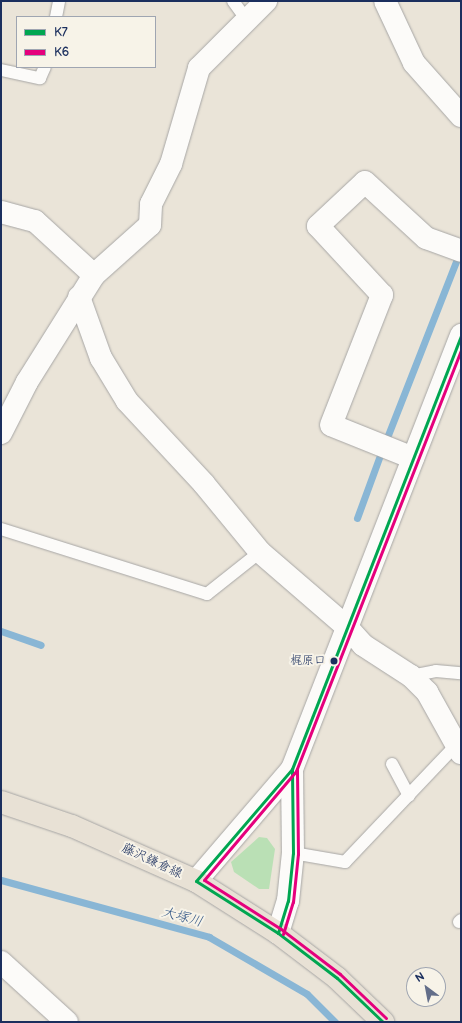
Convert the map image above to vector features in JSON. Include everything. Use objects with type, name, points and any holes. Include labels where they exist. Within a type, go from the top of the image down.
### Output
[{"type":"main road","name":"藤沢鎌倉線","points":[[1,802],[72,826],[196,881],[278,933],[337,978],[383,1022]]},
{"type":"street","points":[[1,433],[79,297],[94,275],[150,225],[150,204],[170,164],[199,68],[246,19],[266,1]]},
{"type":"street","points":[[385,1],[414,62],[461,116]]},
{"type":"street","points":[[413,458],[332,425],[382,295],[318,226],[365,182],[426,238],[461,251]]},
{"type":"street","points":[[1,212],[35,222],[94,275]]},
{"type":"street","points":[[79,297],[101,358],[127,401],[204,484],[260,552],[347,627],[363,645],[411,676],[443,714],[459,748]]},
{"type":"street","points":[[196,881],[292,769],[461,334]]},
{"type":"street","points":[[278,933],[288,900],[293,853],[292,769]]},
{"type":"street","points":[[1,962],[67,1022]]},
{"type":"lane","points":[[56,16],[59,1]]},
{"type":"lane","points":[[233,1],[246,19]]},
{"type":"lane","points":[[1,70],[40,78],[45,68]]},
{"type":"lane","points":[[1,529],[207,594],[260,552]]},
{"type":"lane","points":[[411,676],[436,671],[461,672]]},
{"type":"lane","points":[[293,853],[346,862],[409,796],[459,748]]},
{"type":"lane","points":[[392,764],[409,796]]},
{"type":"green space","points":[[259,837],[267,838],[275,849],[269,889],[259,889],[234,872],[231,862]]},
{"type":"waterway","points":[[388,435],[457,259]]},
{"type":"waterway","points":[[357,518],[380,455]]},
{"type":"waterway","points":[[1,631],[41,645]]},
{"type":"waterway","name":"大塚川","points":[[1,880],[209,937],[307,994],[335,1022]]},
{"type":"transit line","name":"K7","points":[[383,1022],[337,978],[278,933],[196,881],[292,769],[461,335]]},
{"type":"transit line","name":"K6","points":[[386,1018],[340,974],[281,929],[204,880],[296,771],[461,349]]},
{"type":"transit line","name":"K7","points":[[278,933],[288,901],[293,853],[292,769]]},
{"type":"transit line","name":"K6","points":[[283,934],[293,902],[298,854],[297,769]]},
{"type":"place","name":"梶原口","points":[[334,661]]}]
